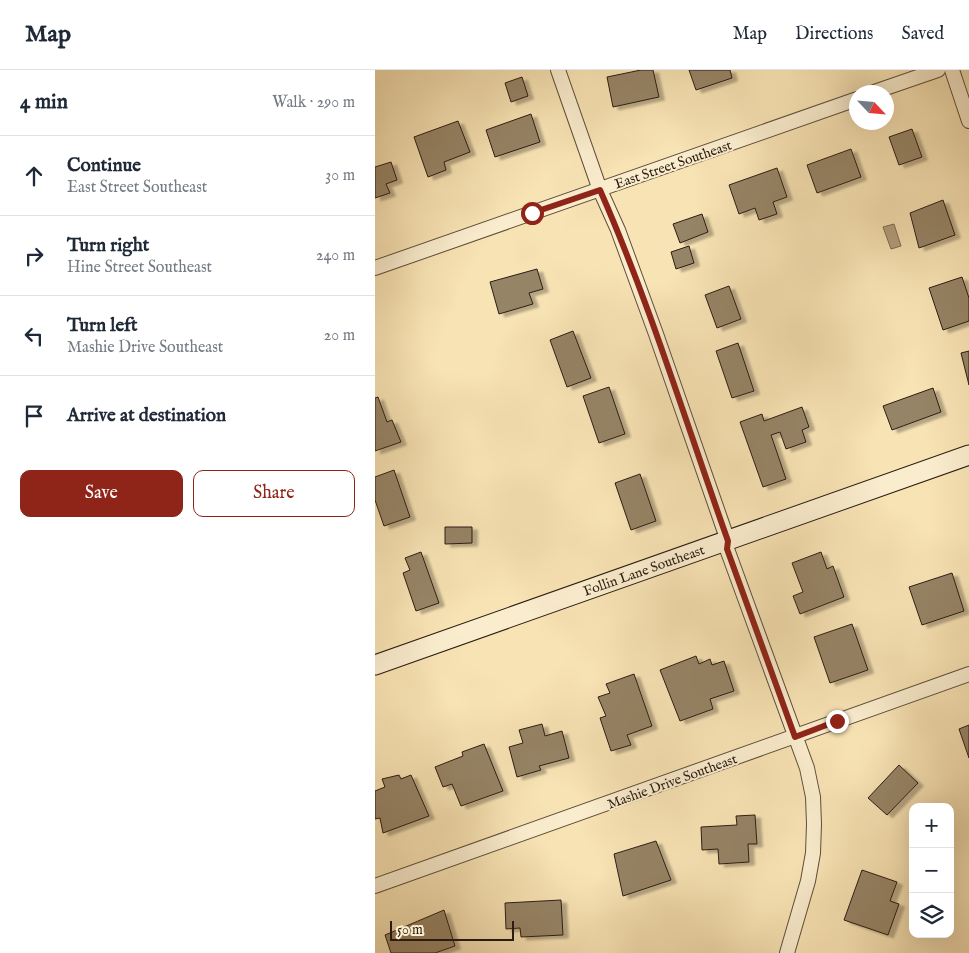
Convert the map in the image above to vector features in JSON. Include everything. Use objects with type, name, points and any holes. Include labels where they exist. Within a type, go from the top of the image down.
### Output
[{"type":"street","points":[[558,70],[600,190],[618,230],[656,334],[728,541],[727,549],[807,768],[813,797],[814,844],[808,881],[787,953]]},
{"type":"street","points":[[894,85],[938,70]]},
{"type":"street","points":[[952,70],[969,120]]},
{"type":"street","name":"East Street Southeast","points":[[375,268],[849,102]]},
{"type":"street","name":"Follin Lane Southeast","points":[[375,665],[969,455]]},
{"type":"street","name":"Mashie Drive Southeast","points":[[375,886],[969,674]]},
{"type":"shaded area","points":[[894,224],[901,246],[891,249],[883,227]]},
{"type":"building","points":[[641,70],[653,70],[659,97],[613,107],[607,77]]},
{"type":"building","points":[[689,70],[730,70],[732,78],[696,90]]},
{"type":"building","points":[[522,77],[528,96],[511,102],[505,83]]},
{"type":"building","points":[[531,114],[540,142],[495,157],[486,130]]},
{"type":"building","points":[[458,121],[470,152],[444,162],[446,170],[428,177],[414,137]]},
{"type":"building","points":[[912,129],[922,157],[899,165],[889,137]]},
{"type":"building","points":[[851,149],[861,177],[817,193],[807,165]]},
{"type":"building","points":[[391,162],[397,180],[386,184],[390,193],[375,198],[375,167]]},
{"type":"building","points":[[777,168],[787,197],[773,202],[777,214],[759,220],[755,208],[739,214],[729,185]]},
{"type":"building","points":[[943,200],[955,235],[919,248],[910,213]]},
{"type":"building","points":[[702,214],[708,232],[680,243],[673,224]]},
{"type":"building","points":[[689,246],[694,263],[676,269],[671,252]]},
{"type":"building","points":[[537,269],[543,289],[529,293],[533,304],[499,314],[490,282]]},
{"type":"building","points":[[962,277],[969,298],[969,321],[943,330],[929,288]]},
{"type":"building","points":[[729,286],[741,319],[717,328],[705,295]]},
{"type":"building","points":[[573,331],[591,378],[567,387],[550,340]]},
{"type":"building","points":[[738,343],[754,391],[732,398],[716,351]]},
{"type":"building","points":[[969,351],[969,385],[961,353]]},
{"type":"building","points":[[609,387],[625,434],[599,443],[583,396]]},
{"type":"building","points":[[933,388],[941,412],[892,430],[883,406]]},
{"type":"building","points":[[378,397],[387,422],[392,420],[401,442],[375,451],[375,398]]},
{"type":"building","points":[[802,407],[809,427],[802,430],[806,442],[786,449],[780,432],[771,435],[786,479],[763,487],[740,422],[762,414],[764,421]]},
{"type":"building","points":[[394,470],[410,517],[384,526],[375,500],[375,477]]},
{"type":"building","points":[[640,474],[656,521],[631,530],[615,483]]},
{"type":"building","points":[[445,527],[472,527],[472,543],[445,544]]},
{"type":"building","points":[[421,552],[439,603],[416,611],[403,573],[410,570],[405,558]]},
{"type":"building","points":[[821,552],[827,569],[833,566],[844,597],[800,614],[793,596],[803,592],[792,563]]},
{"type":"building","points":[[952,573],[964,611],[922,625],[909,587]]},
{"type":"building","points":[[852,624],[868,670],[830,683],[814,637]]},
{"type":"building","points":[[696,656],[699,664],[710,659],[712,665],[724,661],[734,691],[710,699],[713,709],[680,721],[660,670]]},
{"type":"building","points":[[634,674],[652,726],[627,735],[631,745],[611,751],[600,718],[606,716],[598,697],[610,693],[606,684]]},
{"type":"building","points":[[542,724],[545,736],[562,731],[569,758],[539,766],[541,770],[517,777],[509,747],[523,743],[519,730]]},
{"type":"building","points":[[969,725],[969,758],[959,729]]},
{"type":"building","points":[[484,744],[503,791],[461,806],[452,784],[443,787],[435,767],[463,756],[462,752]]},
{"type":"building","points":[[899,765],[918,783],[887,815],[868,798]]},
{"type":"building","points":[[399,775],[401,779],[411,775],[429,816],[383,833],[380,818],[375,819],[375,791],[385,787],[382,779]]},
{"type":"building","points":[[755,815],[757,844],[748,844],[749,862],[719,864],[718,849],[702,850],[701,827],[737,825],[736,816]]},
{"type":"building","points":[[656,841],[671,880],[623,896],[614,854]]},
{"type":"building","points":[[862,870],[897,882],[890,901],[899,904],[888,935],[844,920]]},
{"type":"building","points":[[561,900],[563,935],[521,937],[520,928],[506,929],[505,903]]},
{"type":"building","points":[[444,910],[455,946],[435,953],[391,953],[385,935]]},
{"type":"route","points":[[532,213],[600,190],[618,230],[656,334],[728,541],[727,549],[795,737],[837,721]]}]
